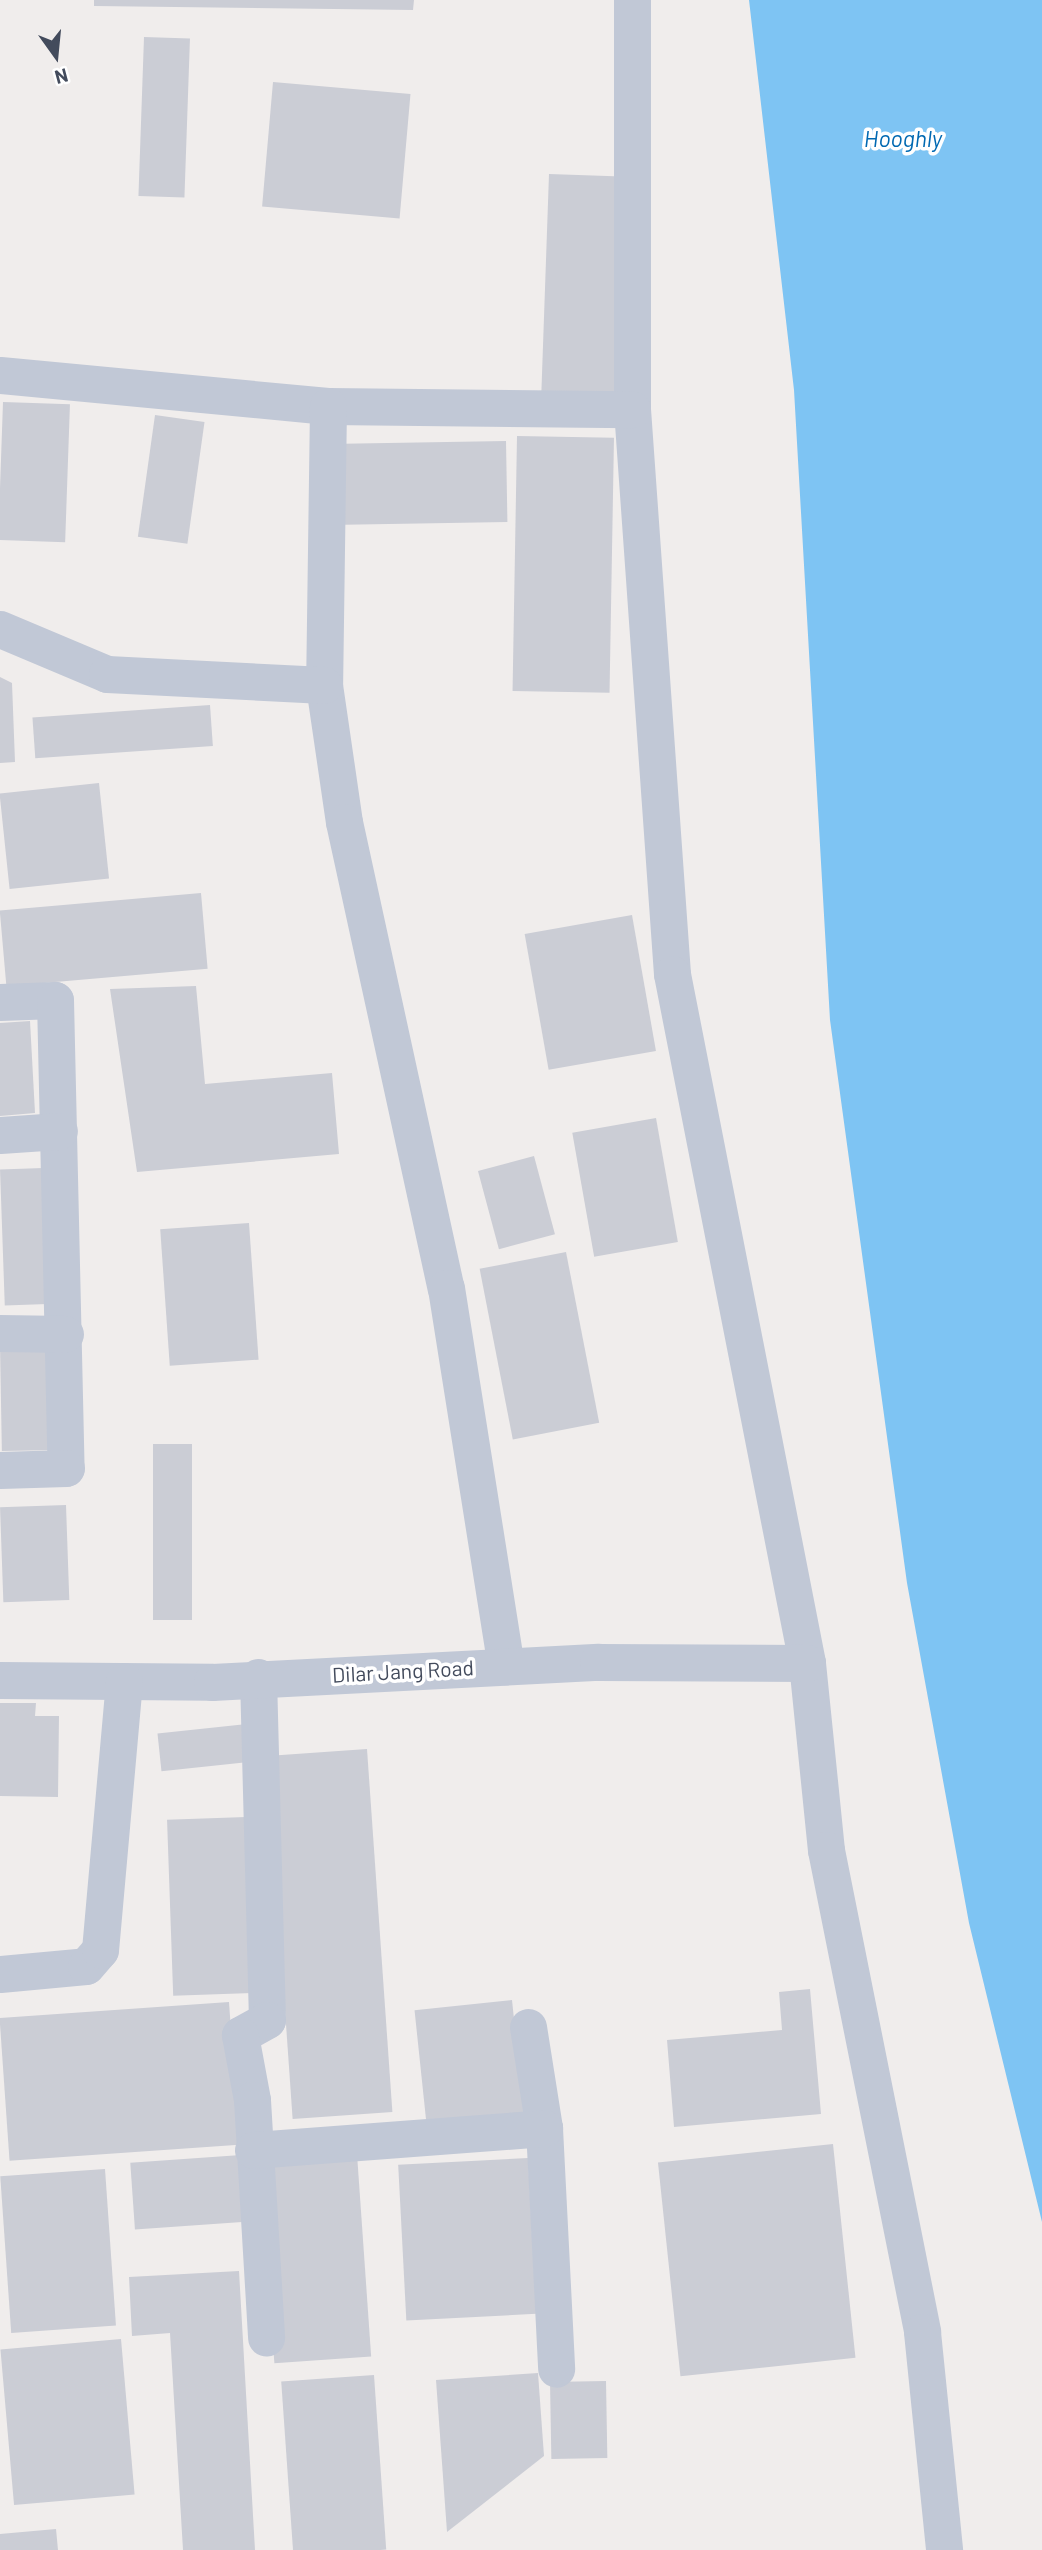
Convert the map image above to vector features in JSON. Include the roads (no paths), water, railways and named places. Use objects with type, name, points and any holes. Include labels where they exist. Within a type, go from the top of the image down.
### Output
[{"type":"street","points":[[632,0],[632,409],[672,974],[807,1663],[826,1850],[922,2332],[944,2550]]},
{"type":"street","points":[[0,375],[328,406],[632,409]]},
{"type":"street","points":[[328,406],[324,685],[344,822],[446,1288],[506,1666]]},
{"type":"street","points":[[0,628],[107,674],[324,685]]},
{"type":"street","points":[[0,1002],[55,1000],[65,1334],[66,1468],[0,1469]]},
{"type":"street","points":[[0,1135],[59,1131]]},
{"type":"street","points":[[0,1333],[65,1334]]},
{"type":"street","name":"Dilar Jang Road","points":[[0,1680],[124,1681],[506,1666],[807,1663]]},
{"type":"street","points":[[258,1677],[267,2020],[240,2035],[252,2100],[253,2150],[267,2338]]},
{"type":"street","points":[[0,1974],[86,1966],[100,1950],[124,1681]]},
{"type":"street","points":[[528,2026],[544,2129],[556,2369]]},
{"type":"street","points":[[253,2150],[544,2129]]},
{"type":"water","name":"Hooghly","points":[[749,0],[1042,0],[1042,2222],[969,1923],[907,1583],[830,1020],[794,390]]}]
